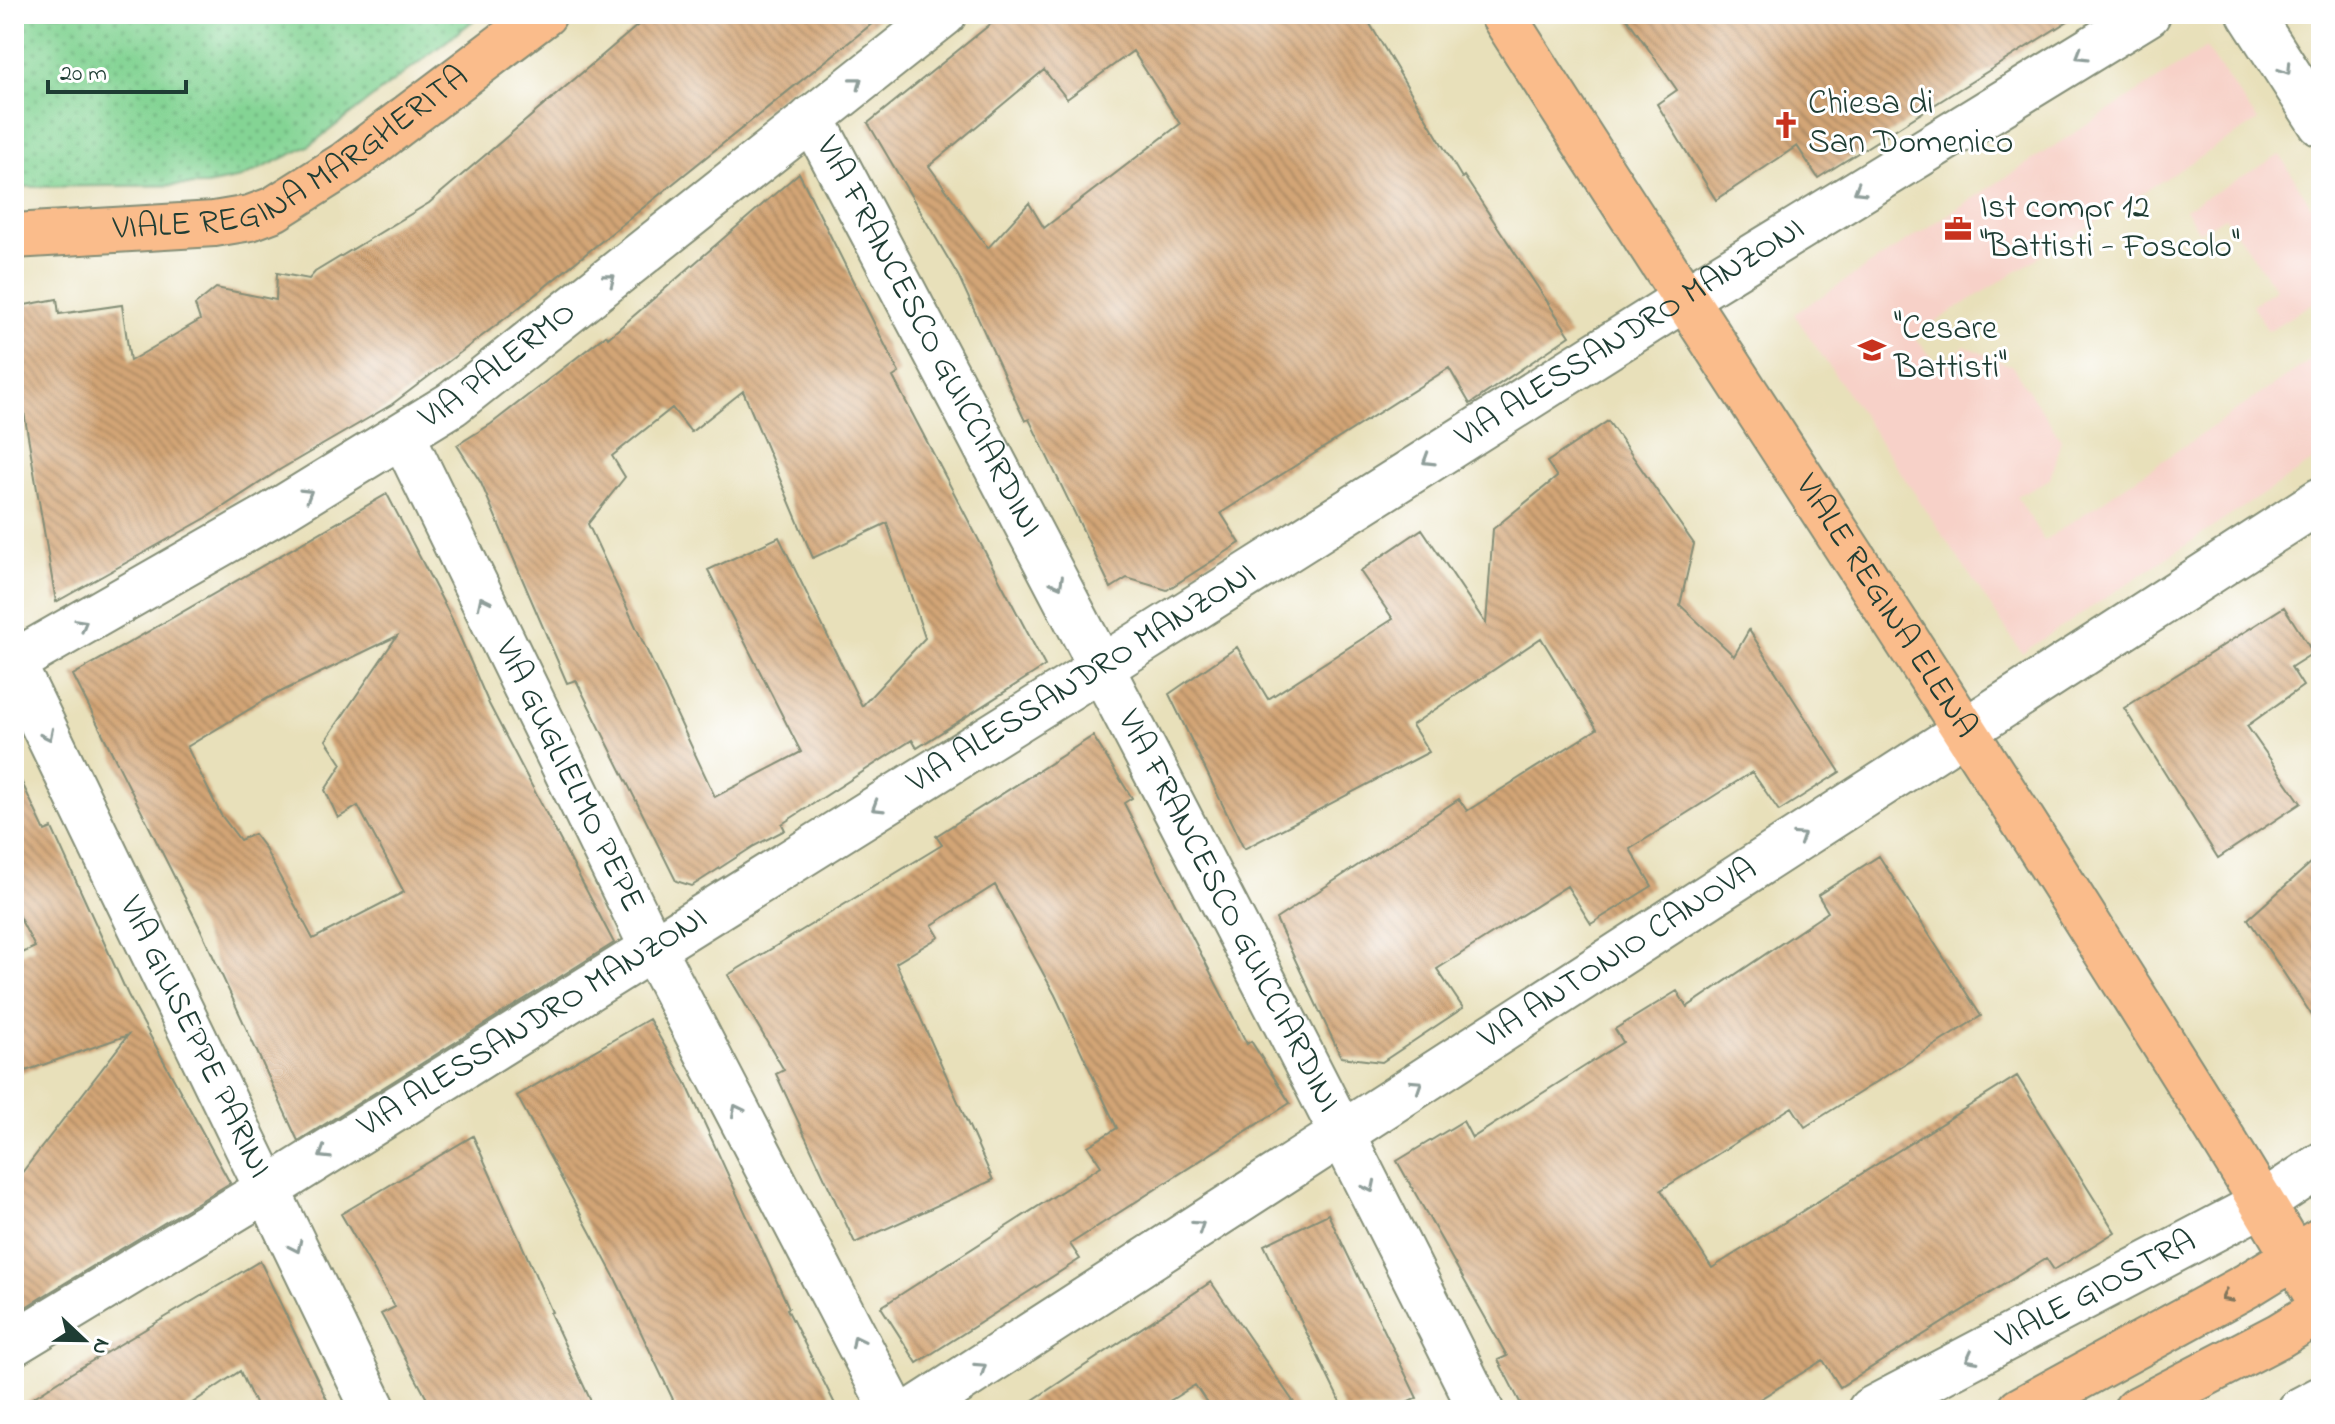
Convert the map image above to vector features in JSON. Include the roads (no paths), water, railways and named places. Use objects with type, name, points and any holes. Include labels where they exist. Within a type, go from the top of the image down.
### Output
[{"type":"main road","name":"VIALE REGINA MARGHERITA","points":[[14,236],[214,224],[250,218],[274,209],[347,163],[544,14]]},
{"type":"main road","name":"VIALE REGINA ELENA","points":[[1502,14],[1966,730],[2262,1204],[2307,1249],[2321,1303]]},
{"type":"main road","name":"VIALE GIOSTRA","points":[[2020,1410],[2248,1285],[2307,1249]]},
{"type":"main road","points":[[2136,1410],[2280,1335],[2321,1310]]},
{"type":"street","name":"VIA PALERMO","points":[[14,664],[222,544],[452,404],[944,14]]},
{"type":"street","name":"VIA ALESSANDRO MANZONI","points":[[14,1343],[268,1189],[1684,299],[2148,14]]},
{"type":"street","points":[[2250,14],[2321,124]]},
{"type":"street","name":"VIA FRANCESCO GUICCIARDINI","points":[[812,118],[1102,667],[1343,1133],[1481,1410]]},
{"type":"street","name":"VIA GUGLIELMO PEPE","points":[[403,436],[652,947],[893,1410]]},
{"type":"street","name":"VIA ANTONIO CANOVA","points":[[915,1410],[2321,500]]},
{"type":"street","name":"VIA GIUSEPPE PARINI","points":[[14,664],[374,1410]]},
{"type":"street","name":"VIALE GIOSTRA","points":[[1870,1410],[2262,1204],[2321,1165]]},
{"type":"street","points":[[2300,1410],[2321,1399]]},
{"type":"place","name":"Chiesa di San Domenico","points":[[1786,125]]},
{"type":"place","name":"Ist compr 12 \"Battisti - Foscolo\"","points":[[1958,229]]},
{"type":"place","name":"\"Cesare Battisti\"","points":[[1872,350]]}]
